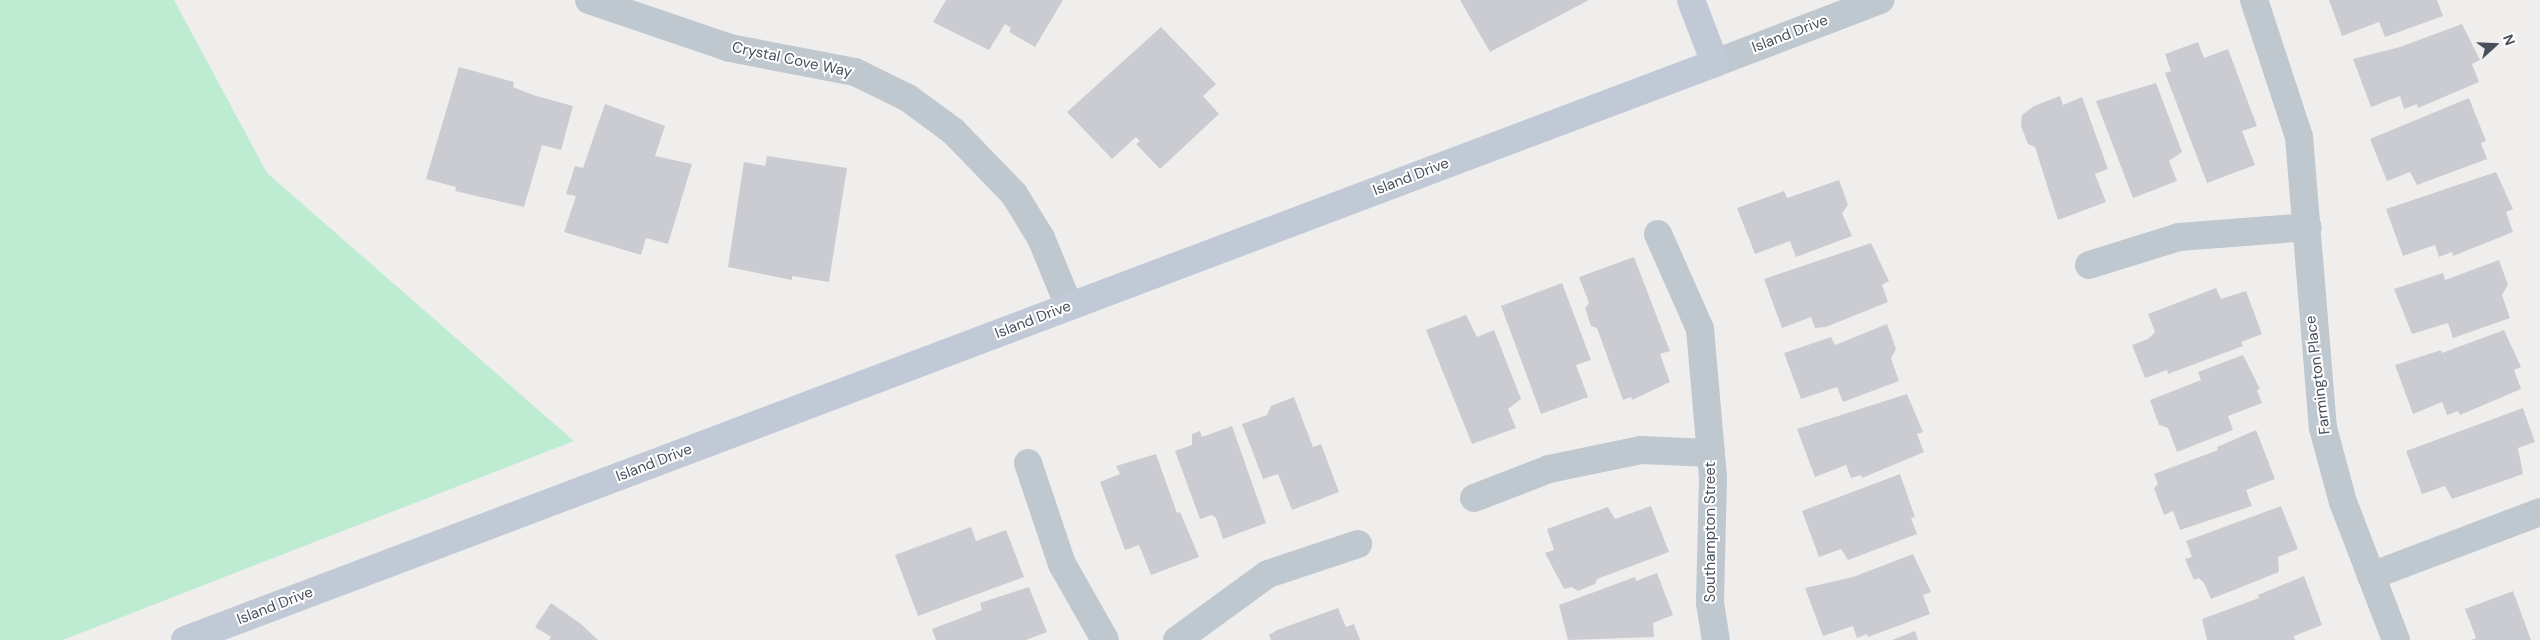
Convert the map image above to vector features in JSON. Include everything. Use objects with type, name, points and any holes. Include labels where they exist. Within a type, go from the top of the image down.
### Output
[{"type":"street","name":"Crystal Cove Way","points":[[589,0],[730,48],[855,72],[908,98],[952,131],[1014,194],[1041,238],[1069,306]]},
{"type":"street","points":[[1691,0],[1715,62]]},
{"type":"street","name":"Island Drive","points":[[185,640],[1880,0]]},
{"type":"street","name":"Farmington Place","points":[[2254,0],[2299,138],[2308,227],[2311,310],[2323,428],[2343,502],[2396,640]]},
{"type":"street","points":[[2089,265],[2179,237],[2308,227]]},
{"type":"street","name":"Southampton Street","points":[[1658,234],[1700,329],[1711,454],[1710,603],[1716,640]]},
{"type":"street","name":"Southampton Street","points":[[1474,498],[1549,469],[1641,450],[1711,454]]},
{"type":"street","points":[[1028,463],[1062,564],[1105,640]]},
{"type":"street","points":[[2371,576],[2540,512]]},
{"type":"street","points":[[1177,640],[1268,574],[1358,544]]},
{"type":"green space","points":[[0,0],[174,0],[267,173],[574,441],[63,640],[0,640]]},
{"type":"building","points":[[946,0],[1063,0],[1035,47],[1009,32],[1011,28],[1005,24],[989,50],[933,22]]},
{"type":"building","points":[[1460,0],[1589,0],[1490,52]]},
{"type":"building","points":[[2329,0],[2437,0],[2443,16],[2385,37],[2379,22],[2342,36]]},
{"type":"building","points":[[2462,24],[2480,60],[2472,64],[2479,82],[2418,108],[2417,104],[2404,109],[2400,96],[2371,107],[2353,59],[2400,47]]},
{"type":"building","points":[[1161,27],[1216,84],[1203,96],[1219,114],[1160,169],[1136,144],[1140,141],[1136,137],[1112,159],[1067,112]]},
{"type":"building","points":[[2198,42],[2204,58],[2228,49],[2257,126],[2242,131],[2255,165],[2207,183],[2165,73],[2171,71],[2165,54]]},
{"type":"building","points":[[459,67],[514,82],[513,87],[533,95],[573,106],[561,150],[542,145],[524,207],[455,191],[456,187],[426,179]]},
{"type":"building","points":[[2156,83],[2182,152],[2169,161],[2177,181],[2133,198],[2096,101]]},
{"type":"building","points":[[2060,96],[2063,105],[2082,97],[2108,169],[2095,174],[2106,202],[2058,220],[2035,147],[2028,144],[2021,126],[2022,115],[2034,106]]},
{"type":"building","points":[[2469,98],[2486,141],[2481,143],[2487,159],[2417,185],[2410,172],[2387,181],[2370,139]]},
{"type":"building","points":[[605,104],[665,126],[655,156],[692,164],[668,244],[646,238],[641,255],[564,232],[576,196],[566,194],[575,166],[583,168]]},
{"type":"building","points":[[767,156],[847,168],[829,282],[792,276],[792,280],[728,267],[744,162],[765,166]]},
{"type":"building","points":[[2496,172],[2513,209],[2506,212],[2513,232],[2453,256],[2452,252],[2439,257],[2435,245],[2403,256],[2386,209]]},
{"type":"building","points":[[1839,180],[1848,205],[1842,213],[1852,236],[1796,257],[1790,241],[1755,254],[1737,208],[1784,191],[1787,198]]},
{"type":"building","points":[[1871,243],[1889,281],[1882,285],[1888,302],[1826,327],[1815,328],[1811,317],[1782,328],[1764,279]]},
{"type":"building","points":[[1634,257],[1670,351],[1660,354],[1670,382],[1632,400],[1631,397],[1623,400],[1597,328],[1591,326],[1585,308],[1589,303],[1579,277]]},
{"type":"building","points":[[2499,260],[2508,285],[2502,295],[2510,318],[2453,338],[2448,323],[2412,334],[2394,289],[2443,273],[2445,280]]},
{"type":"building","points":[[1562,283],[1591,360],[1576,365],[1588,397],[1541,414],[1501,306]]},
{"type":"building","points":[[2216,288],[2221,299],[2246,291],[2262,334],[2241,342],[2243,346],[2168,374],[2167,370],[2145,378],[2132,345],[2148,339],[2155,332],[2148,314]]},
{"type":"building","points":[[1466,315],[1477,337],[1494,330],[1521,399],[1508,409],[1516,428],[1472,444],[1426,330]]},
{"type":"building","points":[[1887,324],[1896,349],[1891,358],[1899,381],[1843,402],[1837,387],[1801,399],[1784,353],[1831,337],[1835,345]]},
{"type":"building","points":[[2504,330],[2521,367],[2514,370],[2521,389],[2460,415],[2458,411],[2447,415],[2442,402],[2413,414],[2395,365],[2441,350],[2442,353]]},
{"type":"building","points":[[2243,355],[2260,389],[2257,390],[2262,403],[2228,416],[2233,430],[2177,452],[2168,428],[2159,425],[2150,400],[2201,380],[2198,372]]},
{"type":"building","points":[[1907,394],[1923,432],[1917,434],[1924,452],[1862,478],[1861,475],[1851,478],[1846,465],[1815,477],[1797,429]]},
{"type":"building","points":[[1294,397],[1313,447],[1321,444],[1339,492],[1292,510],[1278,474],[1263,479],[1242,424],[1267,415],[1271,406]]},
{"type":"building","points":[[2523,408],[2535,442],[2518,448],[2523,474],[2452,499],[2445,486],[2422,494],[2406,451]]},
{"type":"building","points":[[1232,426],[1266,523],[1223,539],[1216,518],[1212,515],[1200,519],[1175,451],[1192,445],[1192,434],[1200,431],[1202,437]]},
{"type":"building","points":[[2256,430],[2275,479],[2246,490],[2252,506],[2180,530],[2173,511],[2164,515],[2154,488],[2158,484],[2154,474],[2218,450],[2217,447]]},
{"type":"building","points":[[1156,454],[1177,513],[1180,512],[1199,557],[1151,575],[1139,545],[1125,550],[1100,482],[1120,474],[1116,466]]},
{"type":"building","points":[[1900,474],[1915,517],[1911,518],[1917,534],[1848,560],[1841,549],[1819,557],[1802,511]]},
{"type":"building","points":[[1651,506],[1669,552],[1597,579],[1595,584],[1578,591],[1572,587],[1564,589],[1545,553],[1554,550],[1547,529],[1608,507],[1615,519]]},
{"type":"building","points":[[2281,506],[2298,549],[2278,557],[2279,572],[2211,599],[2204,583],[2199,578],[2194,580],[2185,559],[2192,557],[2186,541]]},
{"type":"building","points":[[971,527],[976,541],[1006,530],[1024,577],[918,616],[895,555]]},
{"type":"building","points":[[1913,554],[1931,592],[1923,595],[1930,614],[1868,637],[1867,634],[1857,638],[1853,626],[1823,636],[1805,588],[1853,577]]},
{"type":"building","points":[[1657,573],[1673,615],[1653,623],[1654,637],[1568,640],[1559,605],[1635,577],[1636,581]]},
{"type":"building","points":[[2304,576],[2322,625],[2294,636],[2295,640],[2207,640],[2202,619],[2259,598],[2258,595]]},
{"type":"building","points":[[1029,587],[1047,632],[1026,640],[936,640],[932,629],[982,610],[980,603]]},
{"type":"building","points":[[2513,591],[2531,640],[2471,640],[2476,638],[2465,609]]},
{"type":"building","points":[[551,603],[581,624],[598,640],[549,640],[551,637],[535,627]]},
{"type":"building","points":[[1338,608],[1346,627],[1354,624],[1360,640],[1271,640],[1269,635],[1277,630]]},
{"type":"building","points":[[1915,631],[1918,640],[1892,640]]}]
